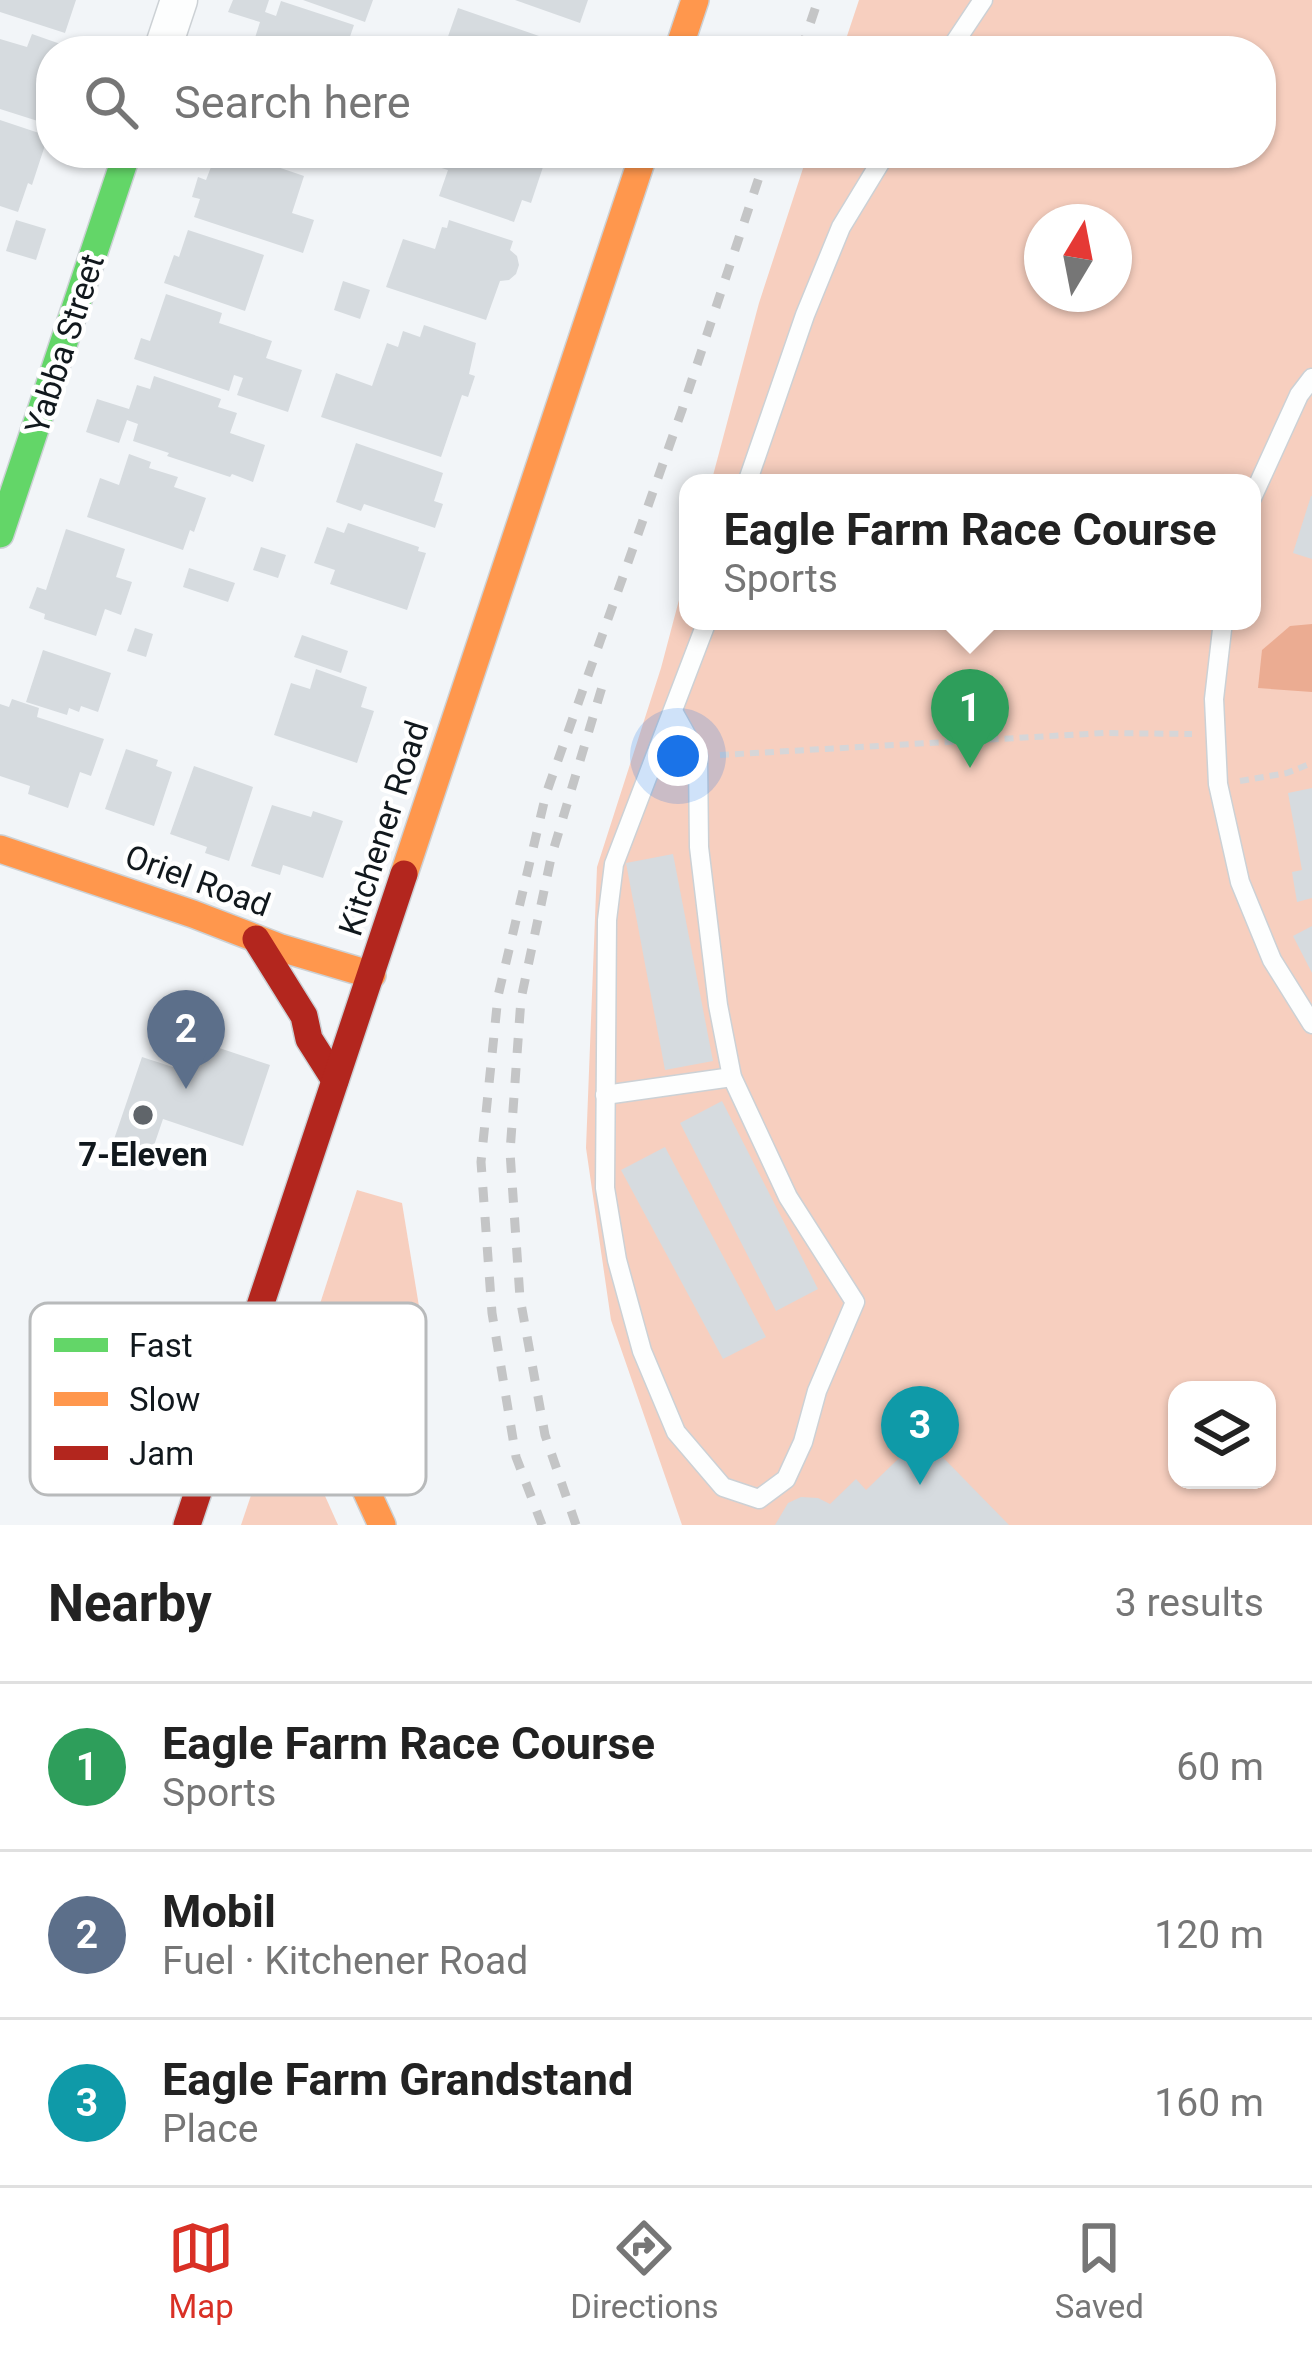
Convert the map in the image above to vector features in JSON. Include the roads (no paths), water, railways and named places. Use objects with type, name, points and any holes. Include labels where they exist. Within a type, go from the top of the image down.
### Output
[{"type":"main road","points":[[683,36],[695,0]]},
{"type":"main road","name":"Yabba Street","points":[[0,534],[123,168]]},
{"type":"main road","name":"Kitchener Road","points":[[261,1303],[639,168]]},
{"type":"main road","name":"Oriel Road","points":[[0,849],[256,940],[372,975]]},
{"type":"main road","points":[[256,940],[304,1016],[309,1039],[335,1080]]},
{"type":"main road","name":"Kitchener Road","points":[[187,1525],[197,1495]]},
{"type":"main road","points":[[368,1495],[382,1525]]},
{"type":"street","points":[[167,36],[178,0]]},
{"type":"lane","points":[[959,36],[983,0]]},
{"type":"lane","points":[[750,474],[841,226],[877,168]]},
{"type":"lane","points":[[1261,478],[1299,394],[1312,378]]},
{"type":"lane","points":[[674,712],[698,756],[699,848],[732,1077],[788,1197],[855,1302],[786,1480],[759,1499],[723,1487],[676,1432],[642,1351],[617,1260],[604,1188],[607,920],[614,865],[704,630]]},
{"type":"lane","points":[[1222,630],[1214,699],[1218,784],[1240,882],[1272,961],[1312,1024]]},
{"type":"lane","points":[[605,1095],[732,1077]]},
{"type":"railway","points":[[806,36],[818,0]]},
{"type":"railway","points":[[542,1525],[516,1457],[492,1313],[481,1162],[498,996],[546,794],[762,168]]},
{"type":"railway","points":[[576,1525],[545,1435],[520,1298],[510,1152],[521,999],[551,858],[602,687]]},
{"type":"place","name":"Eagle Farm Race Course","points":[[970,768]]},
{"type":"place","name":"Mobil","points":[[186,1089]]},
{"type":"place","name":"7-Eleven","points":[[143,1115]]},
{"type":"place","name":"Eagle Farm Grandstand","points":[[920,1485]]}]
